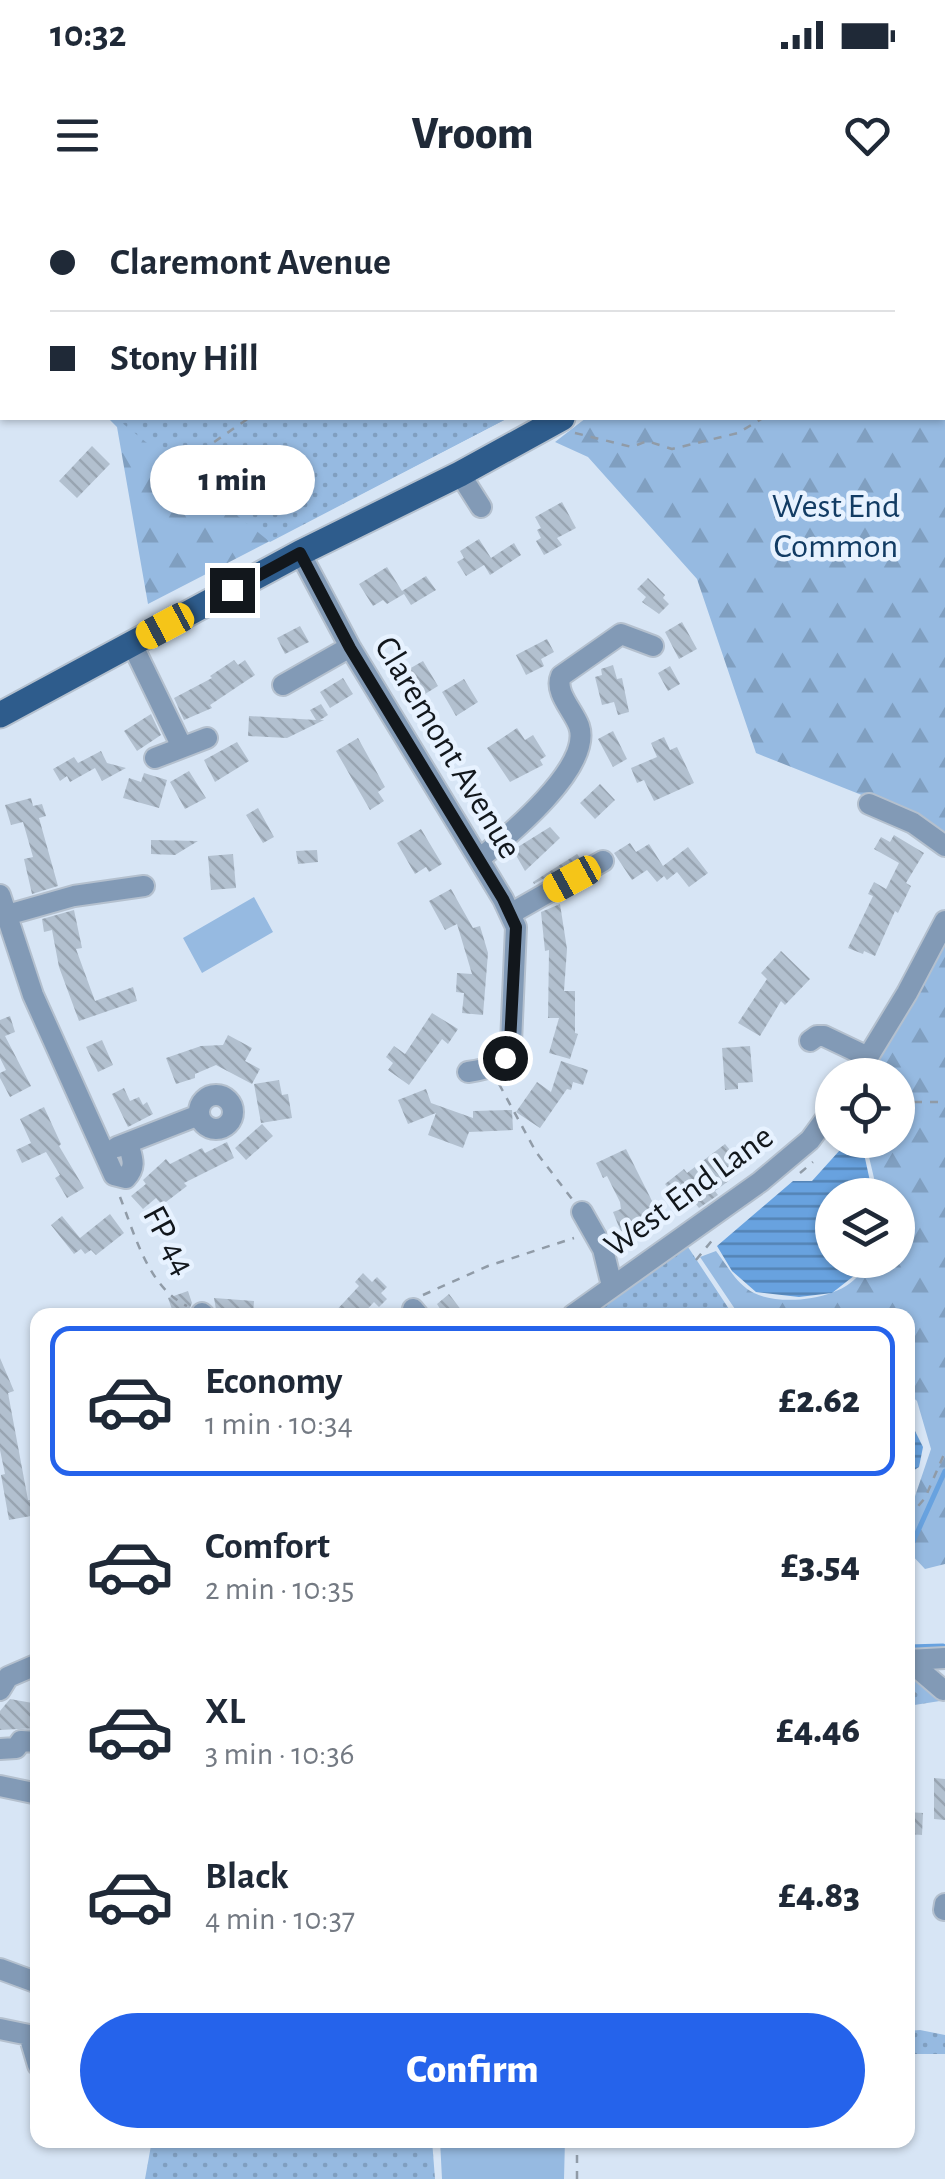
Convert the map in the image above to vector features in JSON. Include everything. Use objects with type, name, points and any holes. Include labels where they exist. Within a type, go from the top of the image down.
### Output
[{"type":"main road","points":[[0,715],[557,420]]},
{"type":"street","points":[[460,474],[481,507]]},
{"type":"street","name":"Claremont Avenue","points":[[300,553],[350,648],[516,927],[510,1043],[505,1058],[490,1069]]},
{"type":"street","points":[[479,859],[544,802],[580,744],[580,729],[558,681],[576,664],[622,634],[646,640],[653,646]]},
{"type":"street","points":[[132,644],[181,745]]},
{"type":"street","points":[[282,684],[350,648]]},
{"type":"street","points":[[154,758],[208,738]]},
{"type":"street","points":[[869,804],[913,823],[945,846]]},
{"type":"street","points":[[510,914],[603,861]]},
{"type":"street","points":[[128,1142],[133,1170],[126,1178],[114,1176],[33,995],[3,905],[144,886]]},
{"type":"street","points":[[867,1058],[945,920]]},
{"type":"street","points":[[810,1041],[824,1036],[852,1058]]},
{"type":"street","points":[[468,1072],[490,1069]]},
{"type":"street","points":[[102,1145],[115,1147],[199,1115]]},
{"type":"street","name":"West End Lane","points":[[582,1308],[760,1182],[815,1133]]},
{"type":"street","points":[[582,1212],[596,1236],[612,1286]]},
{"type":"street","points":[[915,1660],[945,1658]]},
{"type":"street","points":[[915,1666],[944,1690]]},
{"type":"street","points":[[6,1676],[30,1667]]},
{"type":"street","points":[[0,1750],[30,1742]]},
{"type":"street","points":[[0,1786],[30,1792]]},
{"type":"street","points":[[0,1970],[30,1980]]},
{"type":"street","points":[[0,2028],[28,2035],[30,2041]]},
{"type":"path","points":[[202,451],[246,420]]},
{"type":"path","points":[[562,420],[569,432],[632,447],[647,441],[672,449],[738,433],[761,420]]},
{"type":"path","points":[[490,1069],[536,1152],[582,1212]]},
{"type":"path","points":[[915,1102],[945,1102]]},
{"type":"path","name":"FP 44","points":[[114,1176],[156,1282],[172,1299],[191,1308]]},
{"type":"path","points":[[417,1307],[434,1288],[568,1238],[596,1236]]},
{"type":"path","points":[[915,1510],[925,1498],[945,1452]]},
{"type":"path","points":[[577,2148],[577,2179]]},
{"type":"green space","points":[[110,420],[504,420],[148,604],[117,427]]},
{"type":"green space","points":[[118,420],[504,420],[270,542]]},
{"type":"green space","name":"West End Common","points":[[583,420],[945,420],[945,842],[902,811],[756,753],[697,579],[588,457],[555,442]]},
{"type":"green space","points":[[254,897],[273,932],[202,973],[183,938]]},
{"type":"green space","points":[[945,931],[945,1564],[925,1569],[915,1558],[915,1496],[931,1449],[915,1399],[915,1308],[734,1308],[700,1257],[716,1251],[748,1289],[783,1300],[835,1292],[855,1278],[915,1278],[915,1178],[874,1178],[869,1158],[915,1158],[915,1058],[878,1058]]},
{"type":"green space","points":[[686,1244],[728,1308],[599,1308]]},
{"type":"green space","points":[[915,1673],[937,1693],[940,1701],[915,1705]]},
{"type":"green space","points":[[915,2030],[945,2035],[945,2054],[915,2054]]},
{"type":"green space","points":[[151,2148],[433,2148],[435,2179],[145,2179]]},
{"type":"green space","points":[[440,2148],[565,2148],[564,2179],[442,2179]]},
{"type":"shaded area","points":[[833,1158],[865,1158],[869,1178],[815,1178],[815,1278],[851,1278],[832,1293],[799,1297],[756,1292],[732,1271],[717,1246],[793,1181],[812,1181]]},
{"type":"shaded area","points":[[915,1431],[923,1447],[915,1470]]},
{"type":"building","points":[[92,446],[110,464],[77,498],[59,481]]},
{"type":"building","points":[[562,502],[576,528],[557,538],[562,545],[544,555],[536,541],[541,538],[537,530],[541,528],[535,517]]},
{"type":"building","points":[[479,539],[491,558],[514,543],[521,555],[490,575],[484,565],[466,576],[457,562],[464,558],[460,551]]},
{"type":"building","points":[[387,567],[402,591],[426,576],[436,590],[411,605],[404,594],[387,604],[383,600],[373,606],[359,584]]},
{"type":"building","points":[[648,578],[669,604],[659,614],[642,602],[646,597],[637,589]]},
{"type":"building","points":[[682,622],[697,649],[679,659],[665,632]]},
{"type":"building","points":[[300,626],[309,642],[285,654],[277,638]]},
{"type":"building","points":[[547,639],[554,652],[541,659],[544,666],[526,675],[516,655]]},
{"type":"building","points":[[234,660],[238,665],[245,660],[255,675],[210,705],[212,708],[184,720],[174,698],[212,678]]},
{"type":"building","points":[[423,661],[438,686],[425,694],[409,669]]},
{"type":"building","points":[[613,665],[617,679],[622,678],[629,712],[618,715],[614,702],[602,705],[595,677],[602,675],[601,669]]},
{"type":"building","points":[[670,666],[680,684],[668,691],[658,673]]},
{"type":"building","points":[[343,678],[353,694],[330,708],[320,692]]},
{"type":"building","points":[[464,679],[478,702],[456,716],[442,692]]},
{"type":"building","points":[[321,704],[328,715],[320,720],[324,720],[287,738],[248,736],[249,716],[316,720],[310,710]]},
{"type":"building","points":[[151,714],[161,735],[137,751],[124,731]]},
{"type":"building","points":[[517,728],[525,740],[533,735],[546,756],[540,760],[543,765],[510,782],[487,748]]},
{"type":"building","points":[[613,731],[627,759],[613,767],[598,739]]},
{"type":"building","points":[[664,737],[670,750],[677,747],[694,783],[654,801],[644,780],[637,783],[631,768],[657,757],[651,743]]},
{"type":"building","points":[[358,738],[385,787],[378,792],[384,801],[370,810],[336,751]]},
{"type":"building","points":[[237,742],[249,761],[215,782],[204,760]]},
{"type":"building","points":[[101,751],[107,763],[126,768],[102,781],[95,768],[70,782],[67,776],[60,781],[53,769],[74,757],[78,763]]},
{"type":"building","points":[[189,771],[206,798],[185,809],[170,782]]},
{"type":"building","points":[[144,773],[167,780],[159,808],[123,798],[129,778],[141,782]]},
{"type":"building","points":[[600,784],[615,800],[595,819],[580,803]]},
{"type":"building","points":[[31,798],[33,806],[42,804],[46,816],[39,818],[58,886],[32,894],[24,859],[33,857],[23,822],[11,825],[5,805]]},
{"type":"building","points":[[258,808],[274,837],[263,843],[246,815]]},
{"type":"building","points":[[550,827],[560,838],[525,871],[513,850]]},
{"type":"building","points":[[421,829],[442,864],[415,874],[397,843]]},
{"type":"building","points":[[894,835],[924,853],[906,883],[911,886],[875,956],[864,951],[863,954],[848,948],[873,896],[868,894],[874,882],[886,889],[899,863],[874,849],[881,837],[890,842]]},
{"type":"building","points":[[151,840],[198,841],[175,855],[151,854]]},
{"type":"building","points":[[630,843],[636,852],[649,844],[663,866],[688,847],[708,873],[689,887],[677,872],[657,882],[647,870],[632,880],[614,853]]},
{"type":"building","points":[[317,850],[318,862],[298,864],[296,851]]},
{"type":"building","points":[[233,854],[236,888],[211,890],[208,856]]},
{"type":"building","points":[[577,854],[580,858],[534,884],[533,882]]},
{"type":"building","points":[[451,889],[473,928],[480,926],[488,953],[483,1015],[462,1013],[464,993],[456,992],[457,973],[472,974],[457,924],[445,930],[429,901]]},
{"type":"building","points":[[560,904],[567,949],[564,991],[575,991],[578,1034],[570,1059],[549,1053],[559,1018],[548,1018],[549,950],[545,951],[541,912]]},
{"type":"building","points":[[74,910],[82,948],[76,949],[95,1001],[133,987],[137,1001],[79,1021],[59,967],[52,930],[44,932],[42,919]]},
{"type":"building","points":[[781,951],[810,979],[785,1005],[781,1001],[760,1036],[738,1023],[767,979],[761,973]]},
{"type":"building","points":[[432,1013],[458,1029],[448,1044],[442,1039],[409,1085],[388,1070],[393,1063],[386,1057],[394,1046],[405,1054]]},
{"type":"building","points":[[10,1016],[15,1032],[5,1036],[31,1086],[10,1097],[0,1078],[6,1070],[0,1058],[0,1020]]},
{"type":"building","points":[[228,1035],[252,1048],[245,1061],[260,1069],[252,1084],[216,1065],[176,1084],[166,1058],[201,1046],[223,1045]]},
{"type":"building","points":[[102,1040],[113,1065],[98,1072],[86,1047]]},
{"type":"building","points":[[750,1046],[753,1082],[738,1083],[738,1089],[725,1090],[722,1048]]},
{"type":"building","points":[[561,1061],[588,1070],[583,1085],[573,1082],[571,1090],[567,1089],[540,1128],[516,1112],[537,1082],[551,1092]]},
{"type":"building","points":[[279,1080],[282,1095],[288,1094],[292,1118],[261,1123],[254,1084]]},
{"type":"building","points":[[124,1088],[130,1101],[139,1097],[153,1114],[128,1127],[112,1094]]},
{"type":"building","points":[[426,1089],[431,1103],[473,1118],[473,1111],[512,1110],[513,1130],[469,1132],[463,1148],[428,1135],[436,1113],[408,1124],[398,1100]]},
{"type":"building","points":[[44,1107],[59,1146],[84,1188],[67,1198],[55,1178],[60,1175],[46,1152],[22,1163],[16,1150],[31,1143],[20,1119]]},
{"type":"building","points":[[262,1124],[273,1136],[246,1160],[235,1148]]},
{"type":"building","points":[[227,1142],[234,1158],[184,1183],[187,1186],[162,1205],[156,1198],[143,1209],[131,1196],[166,1159],[170,1164],[202,1148],[205,1153]]},
{"type":"building","points":[[725,1144],[734,1155],[727,1160],[738,1174],[699,1208],[687,1193],[678,1200],[665,1184],[684,1169],[687,1173]]},
{"type":"building","points":[[626,1149],[660,1217],[621,1232],[613,1212],[621,1209],[620,1202],[596,1163]]},
{"type":"building","points":[[110,1214],[124,1233],[96,1255],[91,1250],[85,1254],[81,1249],[74,1254],[51,1225],[62,1216],[80,1238]]},
{"type":"building","points":[[363,1273],[372,1282],[377,1277],[387,1287],[381,1293],[387,1299],[379,1307],[374,1302],[368,1308],[339,1308],[359,1286],[355,1282]]},
{"type":"building","points":[[188,1291],[192,1303],[190,1308],[172,1308],[168,1298]]},
{"type":"building","points":[[449,1294],[460,1308],[440,1308],[437,1304]]},
{"type":"building","points":[[214,1298],[254,1301],[254,1308],[216,1308]]},
{"type":"building","points":[[0,1358],[14,1391],[8,1393],[30,1516],[9,1520],[0,1450]]},
{"type":"building","points":[[10,1699],[30,1703],[30,1728],[0,1730],[0,1711]]},
{"type":"building","points":[[934,1778],[945,1779],[945,1820],[934,1819]]},
{"type":"building","points":[[915,1812],[923,1813],[922,1835],[915,1834]]},
{"type":"waterway","points":[[915,1537],[945,1471]]},
{"type":"waterway","points":[[915,1647],[943,1646]]},
{"type":"route","points":[[232,590],[300,553],[350,648],[503,899],[516,927],[510,1043],[505,1058]]}]
